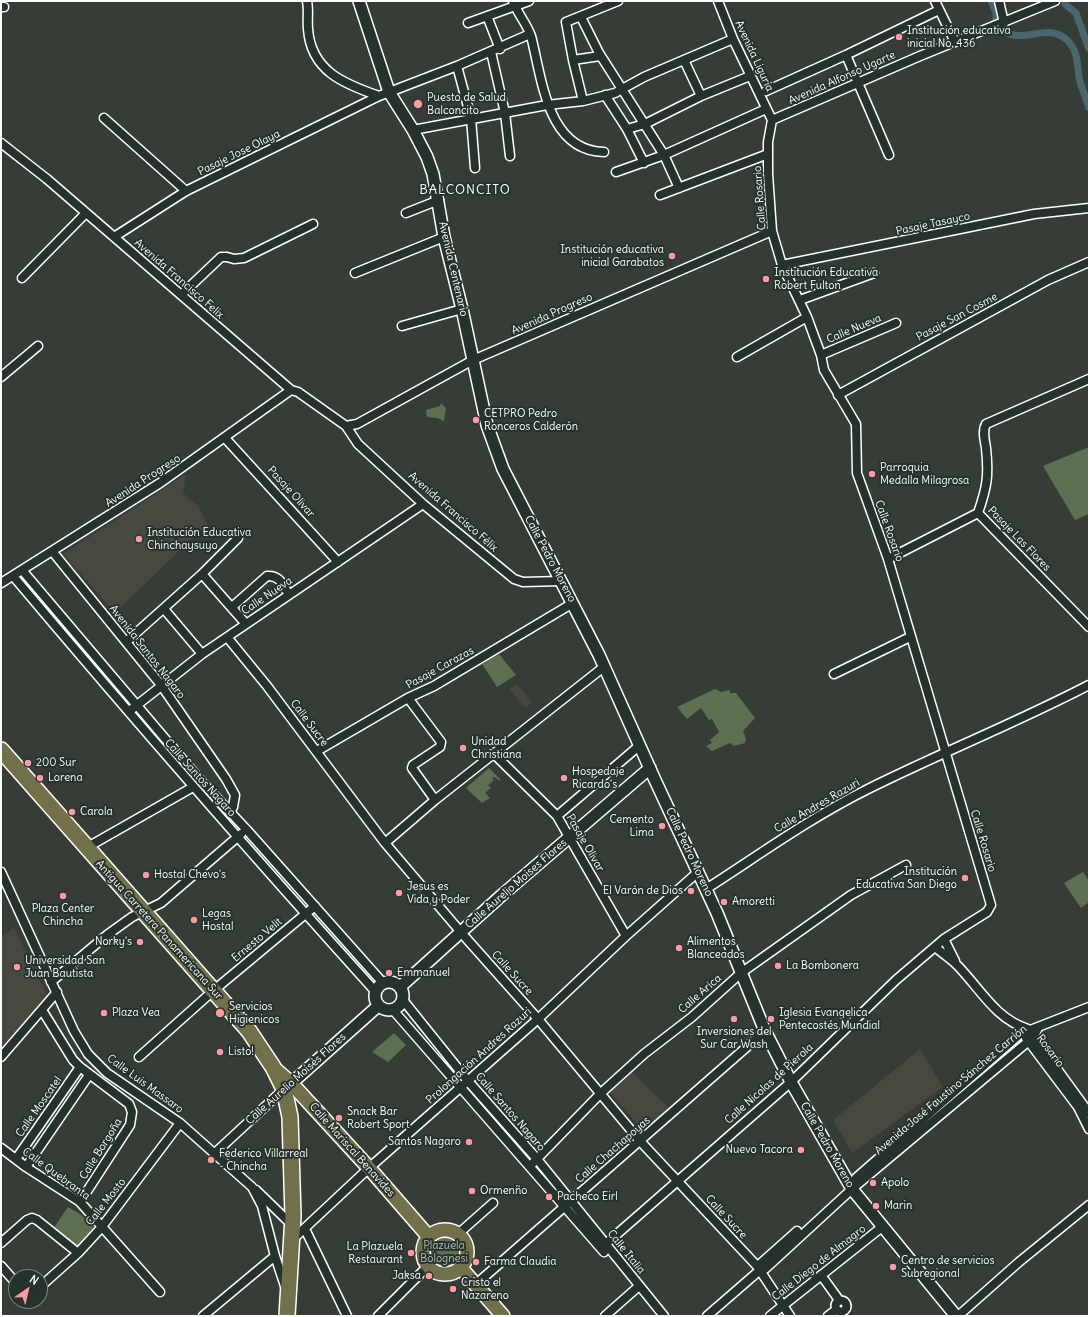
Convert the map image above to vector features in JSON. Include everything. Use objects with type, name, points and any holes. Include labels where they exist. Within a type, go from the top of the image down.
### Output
[{"type":"highway","name":"Antigua Carretera Panamericana Sur","points":[[1,750],[249,1031],[273,1067],[288,1086],[299,1227],[292,1241],[289,1308]]},
{"type":"highway","points":[[289,1308],[299,1316]]},
{"type":"main road","name":"Avenida Centenario","points":[[359,1],[384,94],[413,130],[427,157],[438,200],[444,237],[473,360]]},
{"type":"main road","name":"Calle Pedro Moreno","points":[[473,360],[487,425],[503,469],[605,666],[654,780],[706,889],[739,965],[765,1031],[791,1082],[850,1186],[882,1227],[957,1316]]},
{"type":"main road","name":"Calle Aureljo Moises Flores","points":[[400,987],[650,768]]},
{"type":"main road","points":[[633,783],[654,780]]},
{"type":"main road","points":[[391,982],[400,987],[403,992],[403,1000],[398,1008],[393,1010],[384,1010],[378,1006],[375,1000],[375,991],[383,983],[391,982]]},
{"type":"main road","name":"Calle Aurelio Moisés Flores","points":[[288,1086],[378,1006]]},
{"type":"main road","name":"Calle Mariscal Benavides","points":[[288,1086],[369,1168],[429,1237]]},
{"type":"main road","points":[[440,1230],[446,1230],[458,1234],[463,1239],[467,1250],[464,1263],[461,1268],[455,1272],[440,1274],[428,1266],[423,1255],[425,1242],[429,1237],[440,1230]]},
{"type":"main road","points":[[461,1268],[503,1316]]},
{"type":"street","points":[[307,1],[310,43],[317,58],[327,71],[340,81],[384,94]]},
{"type":"street","points":[[468,23],[514,4],[529,1]]},
{"type":"street","points":[[583,101],[566,22],[618,1]]},
{"type":"street","name":"Avenida Liguria","points":[[718,1],[733,39],[772,120]]},
{"type":"street","points":[[935,1],[955,42]]},
{"type":"street","points":[[999,1],[1003,24]]},
{"type":"street","name":"Avenida Alfonso Ugarte","points":[[772,120],[1055,1]]},
{"type":"street","points":[[514,4],[530,34],[547,105],[558,126],[568,137],[591,152],[604,152]]},
{"type":"street","points":[[766,91],[846,55],[939,10]]},
{"type":"street","points":[[487,16],[500,49]]},
{"type":"street","points":[[581,17],[600,56],[664,155],[679,188]]},
{"type":"street","name":"Pasaje Jose Olaya","points":[[114,237],[186,192],[384,94],[500,49],[530,34]]},
{"type":"street","points":[[413,130],[471,118],[547,105],[583,101],[605,96],[623,90],[644,77],[733,39]]},
{"type":"street","points":[[491,52],[505,113],[510,156]]},
{"type":"street","points":[[846,55],[889,155]]},
{"type":"street","points":[[573,60],[600,56]]},
{"type":"street","points":[[684,60],[701,96]]},
{"type":"street","points":[[457,66],[471,118],[475,168]]},
{"type":"street","points":[[628,129],[645,124],[701,96],[750,76]]},
{"type":"street","points":[[605,96],[628,129],[644,163]]},
{"type":"street","points":[[616,172],[664,155],[766,109]]},
{"type":"street","points":[[104,118],[186,192]]},
{"type":"street","name":"Calle Rosario","points":[[772,120],[768,154],[772,231],[782,265],[807,317],[821,355],[824,370],[838,395],[852,414],[856,424],[857,473],[888,559],[944,752],[990,902],[990,908]]},
{"type":"street","name":"Avenida Francisco Felix","points":[[1,143],[47,179],[292,390],[298,392],[346,426]]},
{"type":"street","points":[[660,195],[768,154]]},
{"type":"street","points":[[406,213],[438,200]]},
{"type":"street","name":"Pasaje Tasayco","points":[[782,265],[1034,214],[1089,208]]},
{"type":"street","points":[[22,278],[86,213]]},
{"type":"street","points":[[181,295],[221,257],[234,259],[244,258],[313,224]]},
{"type":"street","name":"Avenida Progreso","points":[[346,426],[357,424],[473,360],[772,231]]},
{"type":"street","points":[[355,273],[444,237]]},
{"type":"street","name":"Pasaje San Cosme","points":[[838,395],[1048,280],[1089,262]]},
{"type":"street","points":[[800,300],[874,273]]},
{"type":"street","points":[[402,326],[462,309]]},
{"type":"street","points":[[737,357],[807,317]]},
{"type":"street","name":"Calle Nueva","points":[[821,355],[896,324]]},
{"type":"street","points":[[1,377],[38,346]]},
{"type":"street","name":"Pasaje Las Flores","points":[[1089,378],[989,422],[985,426],[989,472],[986,488],[978,513],[1089,627]]},
{"type":"street","name":"Avenida Progreso","points":[[1,583],[160,483],[226,438],[292,390]]},
{"type":"street","name":"Avenida Francisco Félix","points":[[346,426],[358,444],[423,504],[514,579],[523,582],[561,581]]},
{"type":"street","name":"Pasaje Olivar","points":[[226,438],[338,562]]},
{"type":"street","name":"Calle Nueva","points":[[128,712],[202,654],[423,504]]},
{"type":"street","points":[[888,559],[978,513]]},
{"type":"street","points":[[126,642],[202,574],[238,538]]},
{"type":"street","name":"Avenida Santos Nagaro","points":[[52,551],[161,685],[235,795],[233,807],[230,812]]},
{"type":"street","name":"Calle Santos Nagaro","points":[[22,570],[136,706],[383,983]]},
{"type":"street","points":[[202,574],[232,606],[246,624]]},
{"type":"street","name":"Calle Santos Nagaro","points":[[13,576],[193,787],[375,991]]},
{"type":"street","points":[[232,606],[267,576],[276,577],[280,580],[289,595]]},
{"type":"street","name":"Pasaje Carazas","points":[[317,752],[408,698],[434,686],[573,603]]},
{"type":"street","points":[[164,609],[202,654]]},
{"type":"street","name":"Calle Sucre","points":[[227,637],[267,686],[385,843],[461,933],[538,1019],[640,1141],[760,1270],[790,1316]]},
{"type":"street","points":[[834,674],[910,637]]},
{"type":"street","points":[[385,843],[435,800],[605,666]]},
{"type":"street","name":"Calle Andres Razuri","points":[[706,889],[800,828],[865,791],[944,752],[1023,718],[1089,686]]},
{"type":"street","points":[[408,698],[441,742],[440,747],[413,765],[412,768],[435,800]]},
{"type":"street","points":[[557,816],[640,745]]},
{"type":"street","name":"Pasaje Olivar","points":[[494,754],[557,816],[626,936]]},
{"type":"street","points":[[86,848],[193,787]]},
{"type":"street","points":[[51,982],[107,934],[143,911],[161,903],[246,829]]},
{"type":"street","name":"Calle Arica","points":[[530,1166],[601,1093],[644,1054],[692,1017],[741,973],[851,895],[906,865]]},
{"type":"street","name":"Prolongación Andres Razuri","points":[[299,1227],[369,1168],[538,1019],[626,936],[698,872]]},
{"type":"street","name":"Calle Luis Massaro","points":[[2,875],[74,1031],[88,1054],[107,1072],[180,1123],[299,1227]]},
{"type":"street","name":"Ernesto Velit","points":[[139,1057],[213,991],[315,906]]},
{"type":"street","name":"Calle Nicolas de Pierola","points":[[603,1246],[791,1082],[896,980],[944,939],[990,908]]},
{"type":"street","points":[[944,939],[957,965]]},
{"type":"street","points":[[935,947],[957,965]]},
{"type":"street","name":"Rosario","points":[[957,965],[998,1012],[1032,1038],[1089,1113]]},
{"type":"street","points":[[1,1057],[57,992]]},
{"type":"street","name":"Calle Santos Nagaro","points":[[403,1000],[468,1081],[537,1159],[568,1203]]},
{"type":"street","points":[[1038,1028],[1089,1007]]},
{"type":"street","points":[[26,1167],[89,1075],[73,1060],[42,1010]]},
{"type":"street","name":"Calle Santos Nagaro","points":[[393,1010],[530,1166],[568,1203]]},
{"type":"street","name":"Avenida José Faustino Sánchez Carrión","points":[[707,1316],[760,1270],[765,1269],[850,1186],[1024,1032],[1038,1028]]},
{"type":"street","name":"Avenida José Faustino Sánchez Carrión","points":[[850,1186],[1032,1038],[1038,1028]]},
{"type":"street","name":"Calle Chachapoyas","points":[[475,1285],[765,1031]]},
{"type":"street","name":"Rosario","points":[[1032,1038],[1078,1107],[1089,1129]]},
{"type":"street","name":"Calle Moscatel","points":[[16,1159],[80,1067]]},
{"type":"street","name":"Calle Borgoña","points":[[80,1202],[130,1125],[132,1112],[129,1104],[89,1075]]},
{"type":"street","name":"Calle Aurelio Moisés Flores","points":[[215,1153],[288,1086]]},
{"type":"street","name":"Calle Mosto","points":[[48,1280],[78,1253],[102,1228],[180,1123]]},
{"type":"street","name":"Calle Quebranta","points":[[1,1148],[26,1167],[80,1202],[160,1292]]},
{"type":"street","name":"Calle Luis Massaro","points":[[252,1187],[262,1206],[289,1308]]},
{"type":"street","points":[[458,1234],[493,1203]]},
{"type":"street","name":"Calle Italia","points":[[568,1203],[637,1288],[657,1316]]},
{"type":"street","points":[[957,1316],[1089,1205]]},
{"type":"street","points":[[1,1242],[32,1218],[37,1220],[78,1253]]},
{"type":"street","points":[[299,1227],[347,1316]]},
{"type":"street","name":"Calle Diego de Almagro","points":[[770,1316],[882,1227]]},
{"type":"street","points":[[1,1230],[11,1233]]},
{"type":"street","points":[[204,1316],[275,1256]]},
{"type":"street","points":[[1,1266],[8,1274]]},
{"type":"street","points":[[378,1316],[428,1266]]},
{"type":"street","points":[[821,1275],[839,1300],[846,1304],[846,1309],[841,1312],[836,1310],[828,1316]]},
{"type":"street","points":[[605,1316],[637,1288]]},
{"type":"street","name":"Calle Italia","points":[[637,1288],[664,1316]]},
{"type":"shaded area","name":"Institución Educativa Chinchaysuyo","points":[[186,474],[183,493],[199,507],[207,524],[115,613],[63,554]]},
{"type":"shaded area","points":[[517,684],[532,702],[526,708],[509,689]]},
{"type":"shaded area","name":"Universidad San Juan Bautista","points":[[14,927],[47,995],[3,1047],[1,1046],[1,938]]},
{"type":"shaded area","points":[[920,1049],[943,1087],[852,1153],[833,1120]]},
{"type":"shaded area","points":[[631,1071],[669,1108],[645,1129],[642,1129],[609,1092],[609,1089],[618,1081],[620,1082]]},
{"type":"green space","points":[[441,403],[446,408],[444,421],[437,418],[427,417],[426,410],[440,406]]},
{"type":"green space","points":[[1089,447],[1089,514],[1075,520],[1043,466]]},
{"type":"green space","points":[[499,654],[516,675],[497,687],[482,664]]},
{"type":"green space","points":[[715,689],[721,692],[730,690],[730,693],[736,693],[755,718],[743,731],[746,739],[745,743],[734,746],[730,743],[712,751],[706,746],[712,743],[710,740],[719,732],[712,719],[709,720],[701,708],[687,719],[677,707]]},
{"type":"green space","points":[[489,768],[500,779],[500,781],[494,777],[492,779],[494,780],[488,785],[491,788],[485,793],[490,798],[482,803],[466,788]]},
{"type":"green space","points":[[1083,872],[1089,881],[1089,902],[1081,908],[1064,883]]},
{"type":"green space","points":[[394,1033],[406,1045],[388,1062],[372,1052]]},
{"type":"green space","points":[[68,1207],[80,1214],[96,1230],[79,1250],[53,1229]]},
{"type":"green space","name":"Plazuela Bolognesi","points":[[441,1236],[447,1236],[456,1241],[460,1247],[460,1259],[456,1265],[447,1270],[441,1270],[432,1265],[427,1256],[427,1250],[432,1241]]},
{"type":"waterway","points":[[991,1],[996,13],[996,22],[1004,31],[1012,35],[1021,36],[1047,32],[1064,38],[1072,46],[1077,59],[1080,82],[1089,108]]},
{"type":"waterway","points":[[1065,4],[1076,13],[1089,49]]},
{"type":"place","name":"Institución educativa inicial No. 436","points":[[899,37]]},
{"type":"place","name":"Puesto de Salud Balconcito","points":[[418,104]]},
{"type":"place","name":"Institución educativa inicial Garabatos","points":[[672,256]]},
{"type":"place","name":"Institución Educativa Robert Fulton","points":[[766,279]]},
{"type":"place","name":"CETPRO Pedro Ronceros Calderón","points":[[476,420]]},
{"type":"place","name":"Parroquia Medalla Milagrosa","points":[[872,474]]},
{"type":"place","name":"Institución Educativa Chinchaysuyo","points":[[139,539]]},
{"type":"place","name":"Unidad Christiana","points":[[463,748]]},
{"type":"place","name":"200 Sur","points":[[28,763]]},
{"type":"place","name":"Lorena","points":[[40,778]]},
{"type":"place","name":"Hospedaje Ricardo's","points":[[564,778]]},
{"type":"place","name":"Carola","points":[[72,812]]},
{"type":"place","name":"Cemento Lima","points":[[662,826]]},
{"type":"place","name":"Hostal Chevo's","points":[[146,875]]},
{"type":"place","name":"Institución Educativa San Diego","points":[[965,878]]},
{"type":"place","name":"El Varón de Dios","points":[[691,891]]},
{"type":"place","name":"Jesus es Vida y Poder","points":[[399,893]]},
{"type":"place","name":"Plaza Center Chincha","points":[[63,896]]},
{"type":"place","name":"Amoretti","points":[[724,902]]},
{"type":"place","name":"Legas Hostal","points":[[194,920]]},
{"type":"place","name":"Norky's","points":[[140,942]]},
{"type":"place","name":"Alimentos Blanceados","points":[[679,948]]},
{"type":"place","name":"La Bombonera","points":[[778,966]]},
{"type":"place","name":"Universidad San Juan Bautista","points":[[17,967]]},
{"type":"place","name":"Emmanuel","points":[[389,973]]},
{"type":"place","name":"Plaza Vea","points":[[104,1013]]},
{"type":"place","name":"Servicios Higienicos","points":[[220,1013]]},
{"type":"place","name":"Inversiones del Sur Car Wash","points":[[734,1019]]},
{"type":"place","name":"Iglesia Evangelica Pentecostés Mundial","points":[[771,1019]]},
{"type":"place","name":"Listo!","points":[[220,1052]]},
{"type":"place","name":"Snack Bar Robert Sport","points":[[339,1118]]},
{"type":"place","name":"Santos Nagaro","points":[[469,1142]]},
{"type":"place","name":"Nuevo Tacora","points":[[801,1150]]},
{"type":"place","name":"Federico Villarreal - Chincha","points":[[211,1160]]},
{"type":"place","name":"Apolo","points":[[873,1183]]},
{"type":"place","name":"Ormenño","points":[[472,1191]]},
{"type":"place","name":"Pacheco Eirl","points":[[549,1197]]},
{"type":"place","name":"Marin","points":[[876,1206]]},
{"type":"place","name":"La Plazuela Restaurant","points":[[411,1253]]},
{"type":"place","name":"Farma Claudia","points":[[476,1262]]},
{"type":"place","name":"Centro de servicios Subregional","points":[[893,1267]]},
{"type":"place","name":"Jaksa","points":[[429,1276]]},
{"type":"place","name":"Cristo el Nazareno","points":[[453,1289]]},
{"type":"district","name":"BALCONCITO","points":[[465,190]]}]
